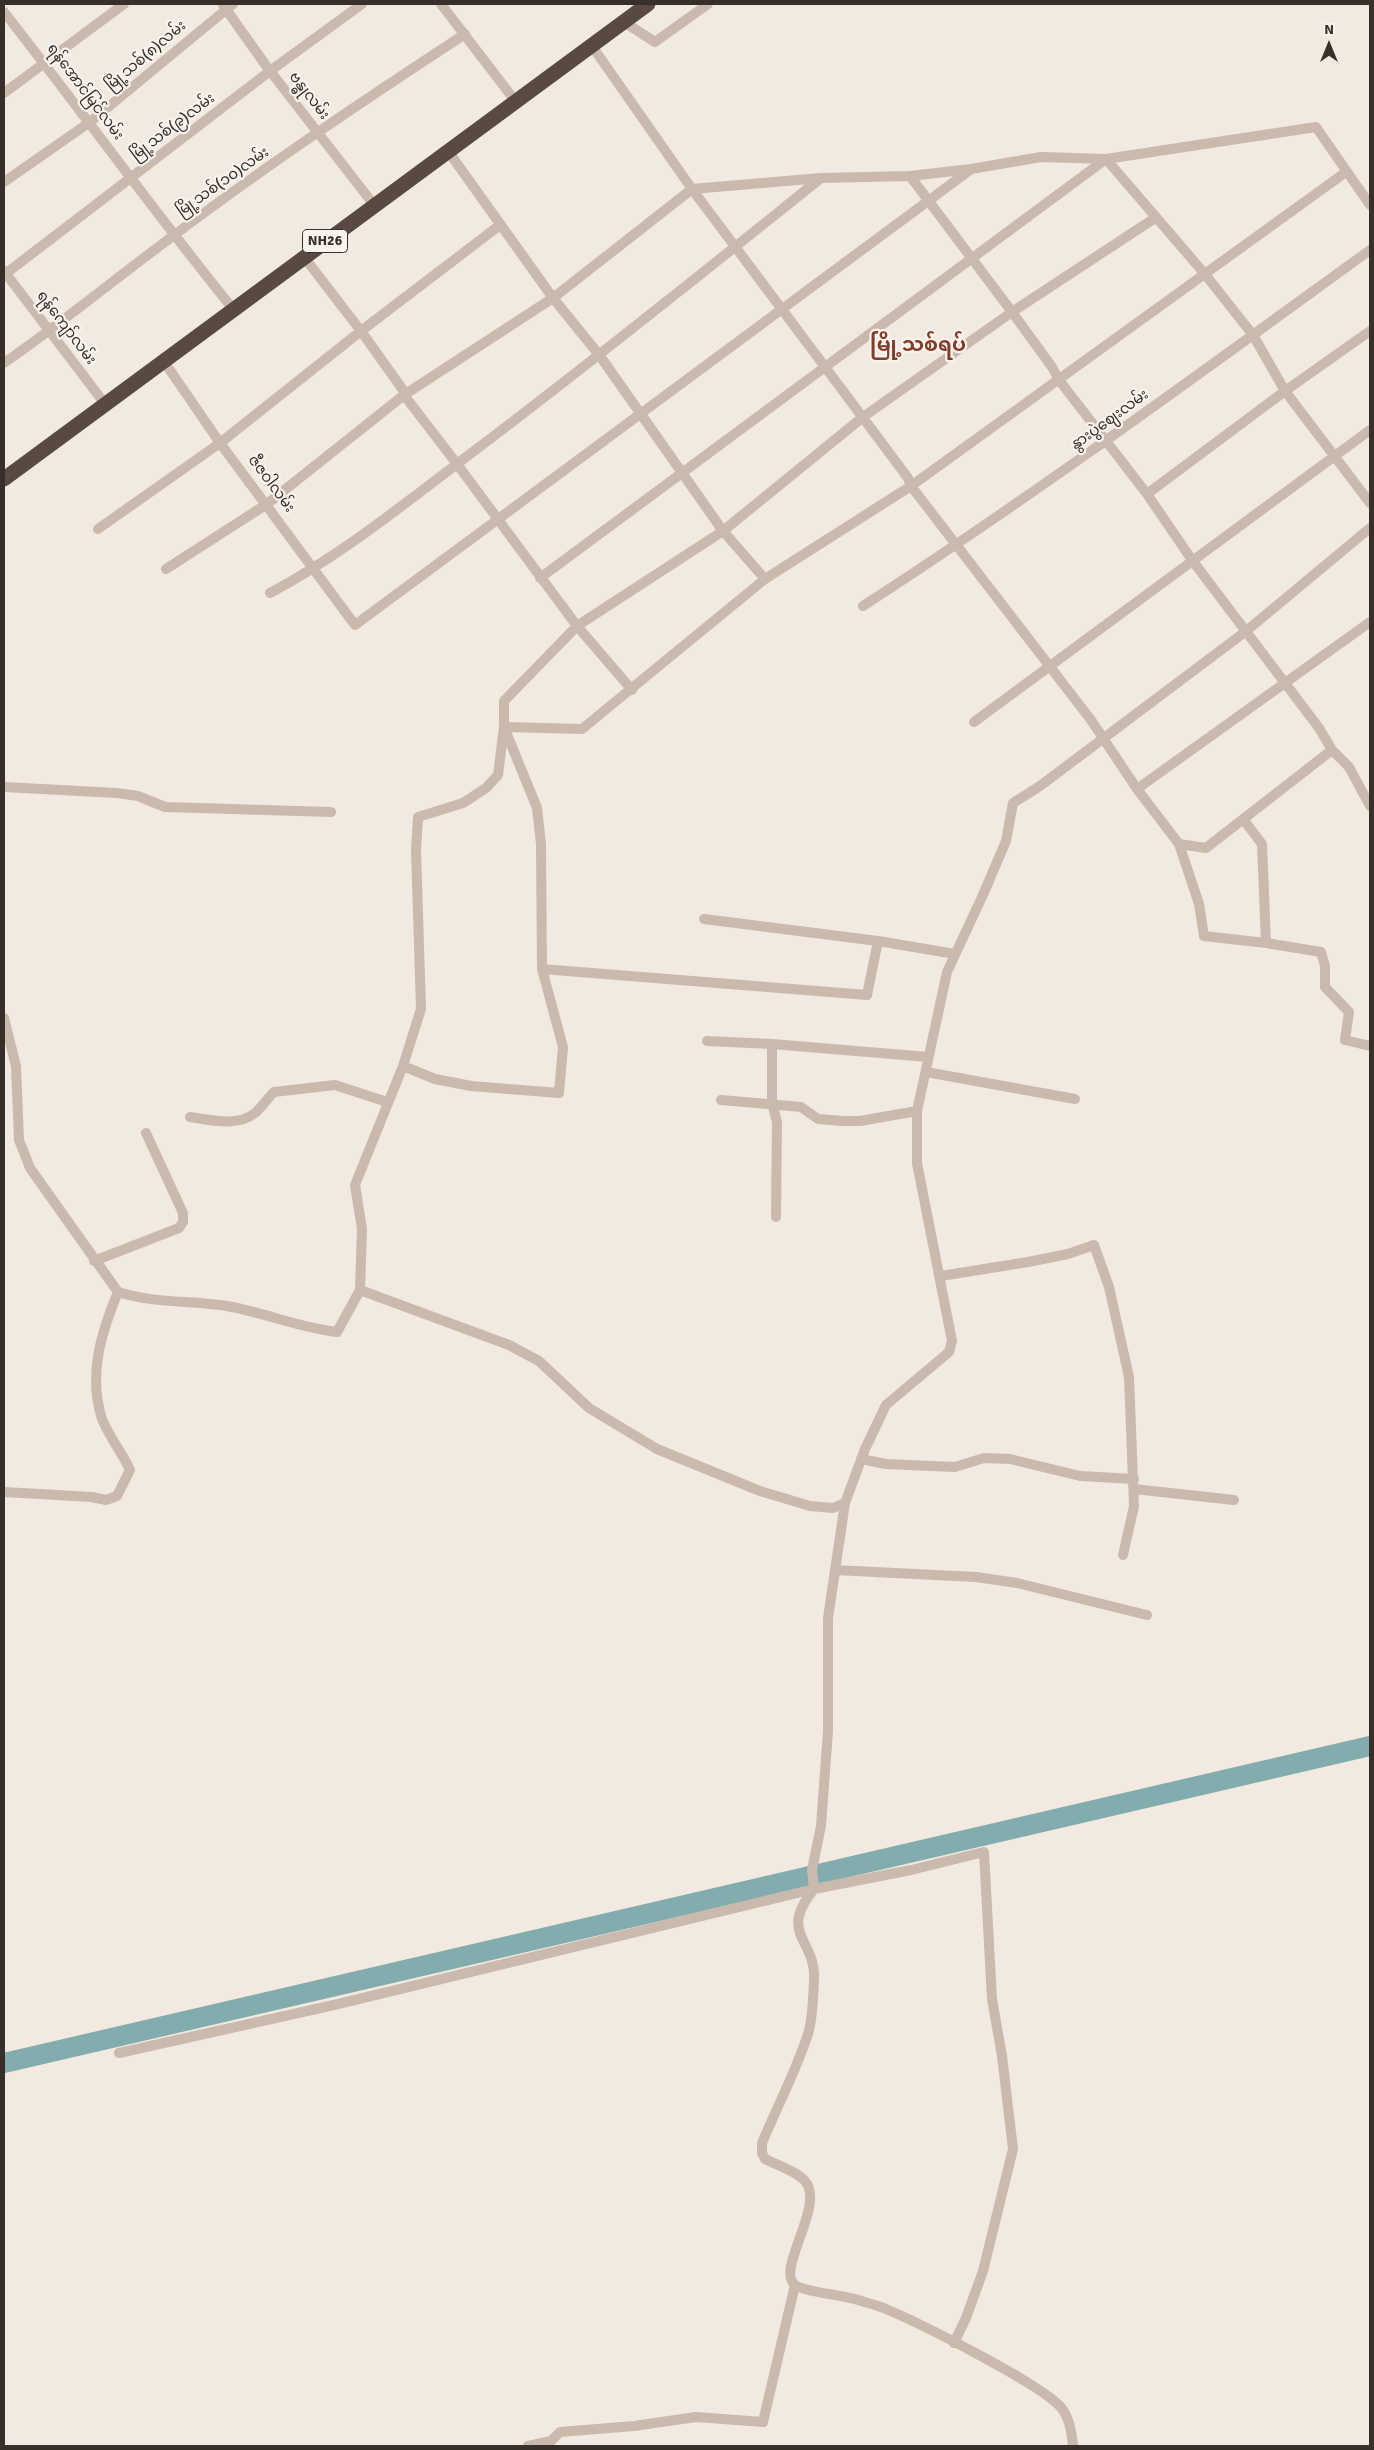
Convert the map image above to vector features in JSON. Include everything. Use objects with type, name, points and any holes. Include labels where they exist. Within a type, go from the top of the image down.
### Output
[{"type":"highway","name":"NH26","points":[[4,479],[648,4]]},
{"type":"street","points":[[4,93],[124,4]]},
{"type":"street","name":"မြို့သစ်(၉)လမ်း","points":[[5,273],[270,71],[362,4]]},
{"type":"street","points":[[441,4],[516,102]]},
{"type":"street","points":[[624,22],[655,42],[708,4]]},
{"type":"street","name":"ဗန္ဓုလမ်း","points":[[227,6],[270,71],[374,205]]},
{"type":"street","name":"မြို့သစ်(၈)လမ်း","points":[[4,182],[90,122],[227,6]]},
{"type":"street","name":"ရန်အောင်မြင်လမ်း","points":[[4,12],[90,122],[173,235],[233,309]]},
{"type":"street","name":"မြို့သစ်(၁၀)လမ်း","points":[[4,363],[49,332],[173,235],[465,34]]},
{"type":"street","points":[[592,46],[692,188],[783,308],[911,486],[1091,720],[1137,789],[1179,844],[1199,904],[1204,936],[1321,952],[1325,986],[1349,1012],[1345,1040],[1370,1046]]},
{"type":"street","points":[[166,569],[267,504],[404,396],[553,298],[692,188],[821,178],[910,176],[971,169],[1041,157],[1106,159],[1316,127],[1370,206]]},
{"type":"street","points":[[448,151],[553,298],[600,356],[681,474],[723,531],[765,579]]},
{"type":"street","points":[[1106,159],[1204,273],[1253,335],[1285,391],[1370,503]]},
{"type":"street","points":[[540,578],[1106,159]]},
{"type":"street","points":[[497,520],[971,169]]},
{"type":"street","points":[[504,727],[582,729],[632,690],[765,579],[911,486],[1346,172]]},
{"type":"street","points":[[910,176],[1052,366],[1059,380],[1147,494],[1192,560],[1245,632],[1286,683],[1332,750],[1349,766],[1370,806]]},
{"type":"street","points":[[270,593],[315,569],[457,464],[600,356],[821,178]]},
{"type":"street","points":[[4,1018],[16,1066],[19,1140],[30,1168],[94,1261],[118,1292],[134,1298],[232,1307],[312,1329],[338,1332],[360,1290],[362,1229],[355,1185],[403,1066],[421,1009],[416,851],[418,817],[463,803],[486,788],[498,775],[504,727],[504,701],[577,626],[723,531],[863,417],[1012,312],[1155,218]]},
{"type":"street","points":[[98,529],[220,443],[361,331],[500,225]]},
{"type":"street","name":"နွားပွဲဈေးလမ်း","points":[[863,606],[957,545],[1107,441],[1370,250]]},
{"type":"street","points":[[304,257],[361,331],[403,390],[404,396],[457,464],[540,578],[577,626],[632,690]]},
{"type":"street","name":"ရန်ကျော်လမ်း","points":[[5,273],[105,404]]},
{"type":"street","points":[[1147,494],[1285,391],[1370,331]]},
{"type":"street","name":"ဇီဇဝါလမ်း","points":[[163,360],[220,443],[355,625],[497,520]]},
{"type":"street","points":[[974,722],[1370,430]]},
{"type":"street","points":[[1073,2446],[1069,2424],[1063,2410],[1053,2400],[1023,2380],[886,2309],[844,2295],[795,2285],[791,2279],[790,2272],[811,2200],[809,2189],[804,2181],[765,2159],[762,2153],[762,2143],[788,2085],[808,2032],[814,1977],[810,1958],[798,1932],[798,1919],[800,1909],[814,1889],[812,1870],[821,1826],[828,1731],[828,1618],[845,1503],[861,1459],[886,1405],[948,1352],[952,1341],[941,1276],[917,1163],[918,1111],[947,972],[1006,841],[1013,803],[1040,786],[1245,632],[1370,528]]},
{"type":"street","points":[[1137,789],[1370,622]]},
{"type":"street","points":[[403,1066],[435,1079],[471,1086],[559,1093],[563,1047],[542,969],[541,844],[537,808],[504,727]]},
{"type":"street","points":[[1179,844],[1206,848],[1332,750]]},
{"type":"street","points":[[4,787],[117,793],[138,796],[165,808],[331,812]]},
{"type":"street","points":[[1243,819],[1262,844],[1266,943]]},
{"type":"street","points":[[704,919],[878,941],[955,954]]},
{"type":"street","points":[[542,969],[867,995],[878,941]]},
{"type":"street","points":[[707,1041],[772,1044],[928,1058]]},
{"type":"street","points":[[772,1044],[772,1103],[777,1122],[776,1217]]},
{"type":"street","points":[[926,1072],[1075,1099]]},
{"type":"street","points":[[190,1117],[220,1122],[242,1119],[254,1114],[274,1092],[335,1085],[387,1102]]},
{"type":"street","points":[[721,1100],[801,1107],[818,1119],[843,1121],[918,1111]]},
{"type":"street","points":[[94,1261],[180,1228],[183,1222],[183,1213],[146,1133]]},
{"type":"street","points":[[941,1276],[1068,1254],[1094,1245],[1109,1287],[1129,1377],[1134,1506],[1123,1555]]},
{"type":"street","points":[[360,1290],[509,1345],[539,1361],[589,1408],[657,1449],[760,1492],[810,1506],[832,1508],[845,1503]]},
{"type":"street","points":[[4,1492],[92,1497],[106,1500],[117,1496],[125,1483],[130,1470],[102,1419],[96,1383],[97,1352],[105,1323],[118,1292]]},
{"type":"street","points":[[861,1459],[886,1464],[955,1467],[984,1458],[1010,1460],[1080,1476],[1134,1478]]},
{"type":"street","points":[[1134,1490],[1234,1500]]},
{"type":"street","points":[[835,1570],[976,1577],[1017,1583],[1147,1615]]},
{"type":"street","points":[[119,2053],[334,2005],[814,1889],[911,1870],[984,1852],[992,1999],[1002,2056],[1013,2149],[983,2271],[966,2318],[954,2343]]},
{"type":"street","points":[[528,2446],[551,2441],[560,2432],[634,2426],[696,2417],[763,2422],[795,2285]]},
{"type":"waterway","points":[[4,2063],[1370,1746]]},
{"type":"district","name":"မြို့သစ်ရပ်","points":[[918,346]]}]
